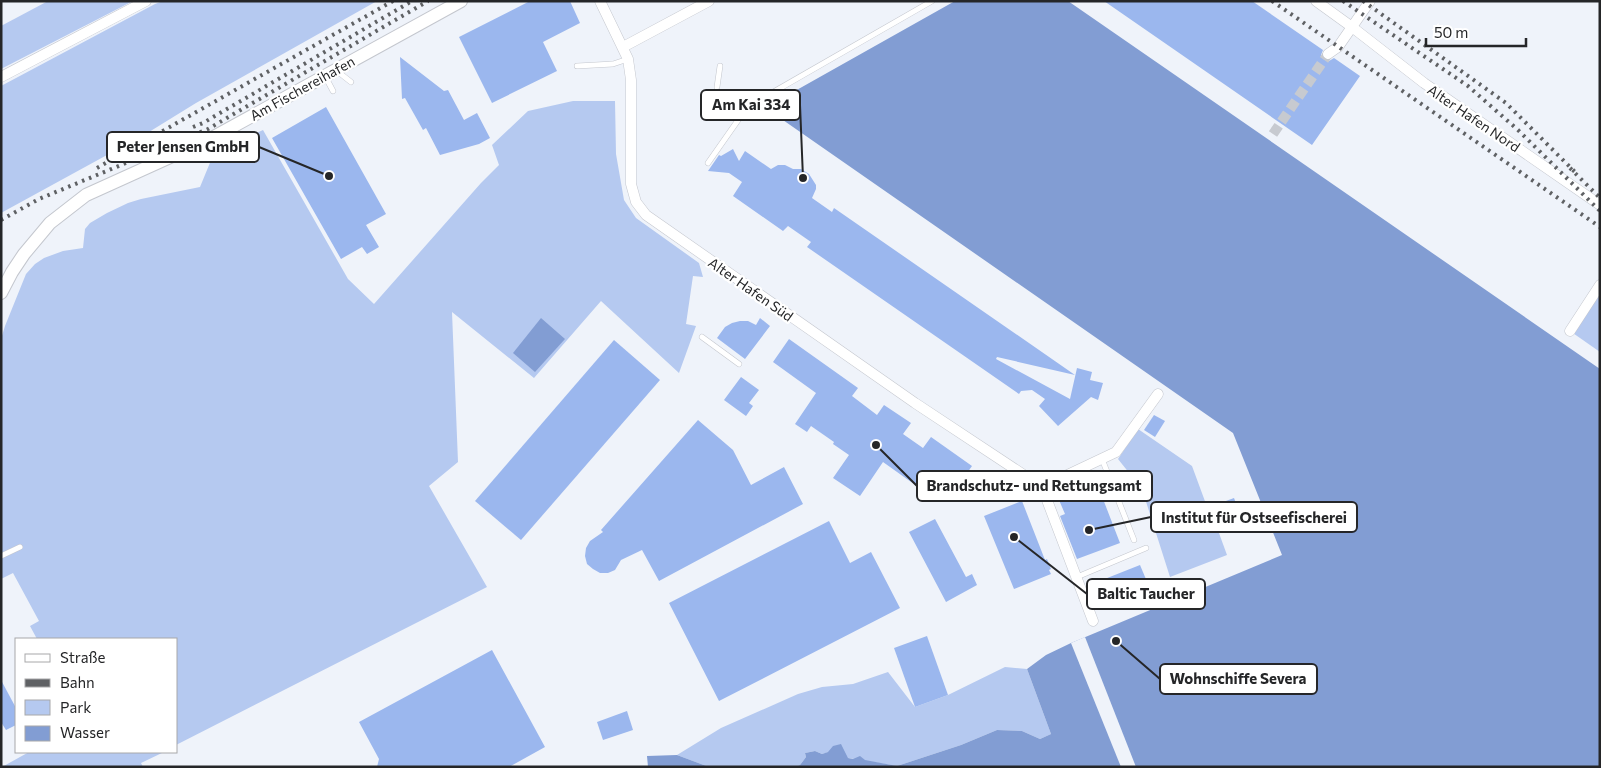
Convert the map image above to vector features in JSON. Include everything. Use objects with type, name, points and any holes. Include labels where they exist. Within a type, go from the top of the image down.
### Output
[{"type":"street","points":[[1,77],[146,1]]},
{"type":"street","name":"Am Fischereihafen","points":[[1,293],[24,254],[50,223],[86,195],[212,138],[461,1]]},
{"type":"street","name":"Alter Hafen Süd","points":[[600,1],[628,59],[631,80],[631,184],[636,202],[646,215],[915,403],[1042,487]]},
{"type":"street","points":[[623,47],[709,1]]},
{"type":"street","name":"Alter Hafen Nord","points":[[1316,1],[1424,84],[1600,205]]},
{"type":"street","points":[[1328,54],[1338,47],[1370,1]]},
{"type":"street","points":[[1570,331],[1600,285]]},
{"type":"street","points":[[1093,621],[1042,487],[1116,452],[1158,394]]},
{"type":"lane","points":[[763,98],[932,1]]},
{"type":"lane","points":[[577,66],[613,64],[628,59]]},
{"type":"lane","points":[[717,87],[720,66]]},
{"type":"lane","points":[[330,72],[351,82]]},
{"type":"lane","points":[[330,72],[333,91]]},
{"type":"lane","points":[[708,163],[748,106]]},
{"type":"lane","points":[[702,337],[739,364]]},
{"type":"lane","points":[[1102,459],[1134,540]]},
{"type":"lane","points":[[1,556],[20,547]]},
{"type":"lane","points":[[1076,578],[1146,548]]},
{"type":"green space","points":[[48,1],[133,1],[1,69],[1,26]]},
{"type":"green space","points":[[163,1],[377,1],[196,103],[149,132],[1,213],[1,86]]},
{"type":"green space","points":[[573,101],[615,101],[616,154],[624,200],[636,218],[699,263],[703,277],[693,276],[686,324],[696,326],[679,373],[601,301],[534,378],[452,312],[458,462],[429,486],[487,587],[178,744],[178,638],[36,638],[30,626],[39,621],[13,573],[1,579],[1,339],[26,274],[44,258],[63,251],[83,248],[85,229],[90,223],[107,213],[141,199],[200,187],[214,153],[263,130],[348,279],[374,304],[499,165],[492,145],[528,111]]},
{"type":"green space","points":[[1600,285],[1600,352],[1570,331]]},
{"type":"green space","points":[[1138,429],[1192,466],[1227,555],[1170,577],[1142,489],[1118,459]]},
{"type":"green space","points":[[1005,667],[1027,669],[1051,734],[1040,739],[1022,731],[997,730],[961,745],[897,766],[848,758],[829,752],[822,754],[815,751],[805,753],[806,757],[800,765],[795,767],[709,767],[677,755],[721,728],[798,694],[822,687],[853,684],[888,672],[915,707],[948,695]]},
{"type":"green space","points":[[27,753],[162,753],[141,763],[143,767],[2,767]]},
{"type":"water","points":[[955,1],[1068,1],[1600,369],[1600,767],[795,767],[800,765],[806,757],[805,753],[815,751],[822,754],[828,752],[833,746],[841,744],[848,758],[853,759],[860,756],[865,760],[897,766],[961,745],[997,730],[1022,731],[1040,739],[1051,734],[1027,669],[1046,655],[1071,643],[1282,555],[1233,433],[770,111],[770,105]]},
{"type":"water","points":[[541,318],[565,339],[535,372],[513,353]]},
{"type":"water","points":[[677,755],[709,767],[648,767],[647,756]]},
{"type":"pier","points":[[1085,637],[1136,767],[1121,767],[1071,643]]},
{"type":"building","points":[[530,1],[570,1],[580,23],[543,42],[557,71],[492,103],[459,37]]},
{"type":"building","points":[[1104,1],[1252,1],[1323,50],[1321,55],[1325,60],[1329,61],[1334,58],[1360,76],[1312,145]]},
{"type":"building","points":[[400,57],[444,91],[448,90],[464,120],[477,113],[490,138],[479,144],[440,155],[426,128],[423,130],[405,98],[402,99]]},
{"type":"building","points":[[326,107],[386,214],[366,225],[379,247],[367,254],[362,247],[341,259],[272,138]]},
{"type":"building","points":[[733,149],[739,161],[745,151],[771,169],[778,165],[785,165],[793,169],[801,169],[809,174],[816,185],[812,198],[832,212],[834,208],[1075,375],[997,357],[996,359],[1070,399],[1077,368],[1092,372],[1090,380],[1103,383],[1098,400],[1091,397],[1058,426],[1039,406],[1045,399],[1032,390],[1021,391],[1019,394],[807,247],[811,242],[788,226],[783,231],[733,196],[742,182],[729,173],[708,171],[719,155],[721,156]]},
{"type":"building","points":[[760,318],[770,326],[745,359],[717,338],[725,327],[732,323],[748,321],[756,325]]},
{"type":"building","points":[[789,339],[858,388],[852,396],[877,415],[884,405],[911,423],[903,434],[923,448],[931,437],[972,466],[947,501],[939,495],[935,499],[883,462],[860,496],[833,478],[849,455],[811,426],[807,432],[795,424],[816,393],[773,362]]},
{"type":"building","points":[[614,340],[660,380],[521,540],[475,501]]},
{"type":"building","points":[[741,377],[759,390],[749,403],[753,406],[746,416],[724,400]]},
{"type":"building","points":[[1154,415],[1165,421],[1155,437],[1144,430]]},
{"type":"building","points":[[698,420],[733,450],[751,485],[784,467],[803,504],[659,581],[642,550],[621,560],[615,570],[608,573],[600,573],[593,569],[587,564],[585,556],[586,548],[590,541],[603,532],[601,530]]},
{"type":"building","points":[[1091,488],[1096,502],[1103,499],[1120,543],[1077,559],[1060,516],[1065,514],[1059,500]]},
{"type":"building","points":[[1234,498],[1238,509],[1220,517],[1215,505]]},
{"type":"building","points":[[1022,501],[1045,560],[1047,559],[1051,569],[1049,570],[1051,574],[1014,589],[984,516]]},
{"type":"building","points":[[935,519],[966,577],[972,574],[977,585],[946,602],[909,532]]},
{"type":"building","points":[[829,521],[850,563],[871,552],[900,608],[719,701],[669,603]]},
{"type":"building","points":[[1140,565],[1148,584],[1094,606],[1087,586]]},
{"type":"building","points":[[927,636],[948,695],[915,707],[894,648]]},
{"type":"building","points":[[492,650],[545,747],[509,767],[377,767],[379,759],[359,722]]},
{"type":"building","points":[[1,680],[15,706],[15,726],[6,730],[1,722]]},
{"type":"building","points":[[627,711],[633,730],[603,740],[597,722]]},
{"type":"tunnel","points":[[1273,134],[1328,54]]},
{"type":"railway","points":[[97,168],[393,1]]},
{"type":"railway","points":[[193,127],[203,123],[412,1]]},
{"type":"railway","points":[[1,220],[39,199],[208,129],[428,1]]},
{"type":"railway","points":[[1272,1],[1600,227]]},
{"type":"railway","points":[[1343,1],[1468,86],[1518,130],[1600,211]]},
{"type":"railway","points":[[1363,1],[1506,103],[1575,172]]},
{"type":"railway","points":[[1570,168],[1600,198]]},
{"type":"place","name":"Peter Jensen GmbH","points":[[329,176]]},
{"type":"place","name":"Am Kai 334","points":[[803,178]]},
{"type":"place","name":"Brandschutz- und Rettungsamt","points":[[876,445]]},
{"type":"place","name":"Institut für Ostseefischerei","points":[[1089,530]]},
{"type":"place","name":"Baltic Taucher","points":[[1014,537]]},
{"type":"place","name":"Wohnschiffe Severa","points":[[1116,641]]}]
